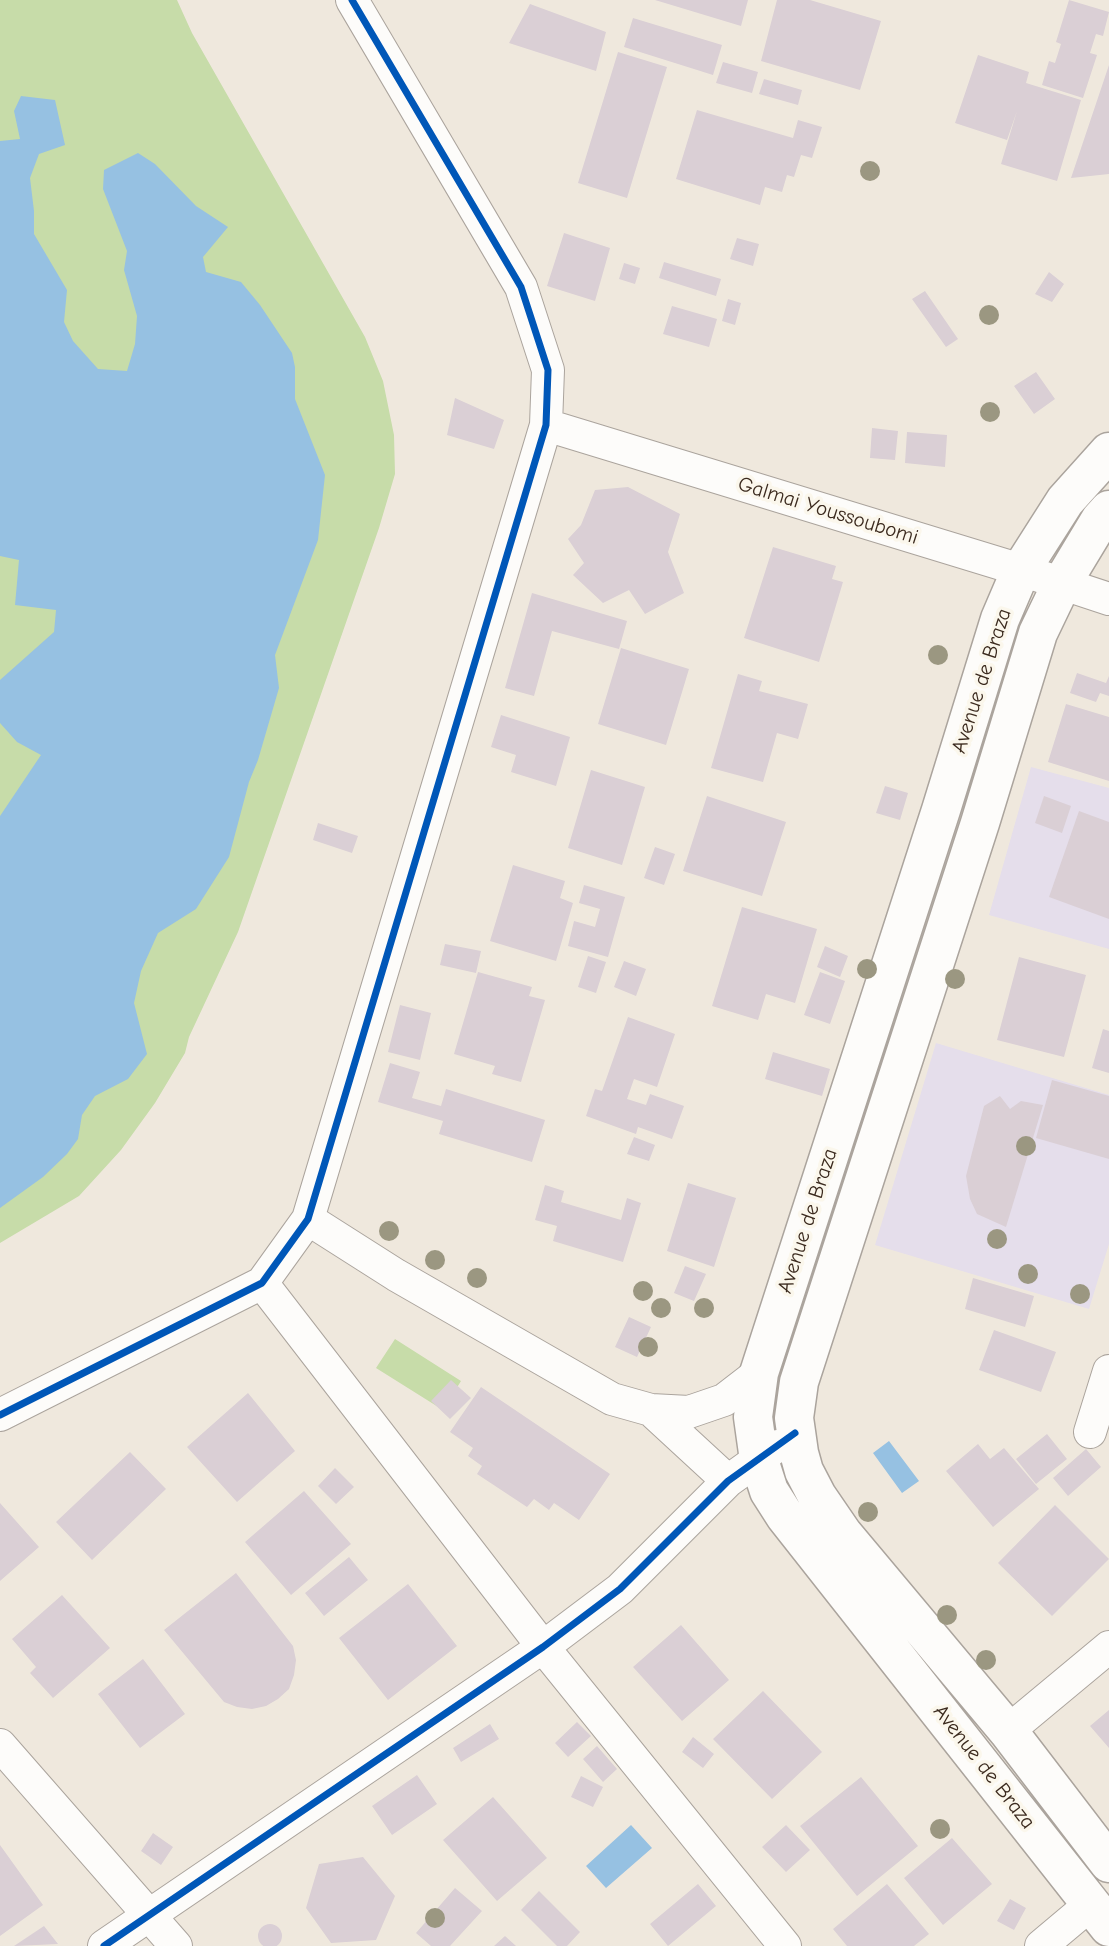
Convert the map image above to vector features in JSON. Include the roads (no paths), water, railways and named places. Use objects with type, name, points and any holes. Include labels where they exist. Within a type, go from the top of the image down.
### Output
[{"type":"main road","name":"Avenue de Braza","points":[[1100,1915],[785,1516],[769,1491],[759,1460],[753,1417],[759,1373],[1000,619],[1021,570],[1065,501],[1109,452]]},
{"type":"main road","name":"Avenue de Braza","points":[[1109,510],[1100,520],[1062,583],[1038,633],[976,836],[799,1382],[794,1418],[804,1471],[817,1496],[843,1534],[1008,1731],[1109,1863]]},
{"type":"street","points":[[0,1415],[262,1283],[308,1219],[546,425],[548,370],[521,287],[352,0]]},
{"type":"street","name":"Galmai Youssoubomi","points":[[546,425],[1109,599]]},
{"type":"street","points":[[308,1219],[396,1275],[612,1399],[651,1410],[689,1412],[724,1400],[759,1373]]},
{"type":"street","points":[[262,1283],[543,1647],[785,1946]]},
{"type":"street","points":[[1090,1432],[1109,1371]]},
{"type":"street","points":[[651,1410],[728,1481]]},
{"type":"street","points":[[104,1946],[543,1647],[620,1589],[728,1481],[795,1433]]},
{"type":"street","points":[[1008,1731],[1109,1647]]},
{"type":"street","points":[[0,1745],[176,1946]]},
{"type":"street","points":[[1041,1946],[1100,1915]]},
{"type":"water","points":[[21,96],[55,100],[65,145],[39,154],[30,178],[34,234],[67,290],[64,322],[73,341],[98,369],[127,371],[135,344],[137,316],[124,270],[127,251],[103,189],[104,170],[138,153],[155,164],[196,206],[228,227],[203,257],[206,272],[241,282],[292,353],[295,399],[325,475],[318,540],[275,655],[279,688],[229,857],[196,909],[158,933],[141,971],[134,1003],[147,1054],[128,1079],[95,1096],[82,1115],[78,1139],[67,1154],[43,1177],[0,1208],[0,816],[41,755],[17,742],[0,723],[0,680],[54,632],[56,610],[15,605],[19,560],[0,556],[0,141],[20,139],[14,111]]},
{"type":"water","points":[[889,1441],[919,1481],[902,1493],[873,1453]]},
{"type":"water","points":[[631,1825],[652,1848],[606,1888],[586,1866]]}]
